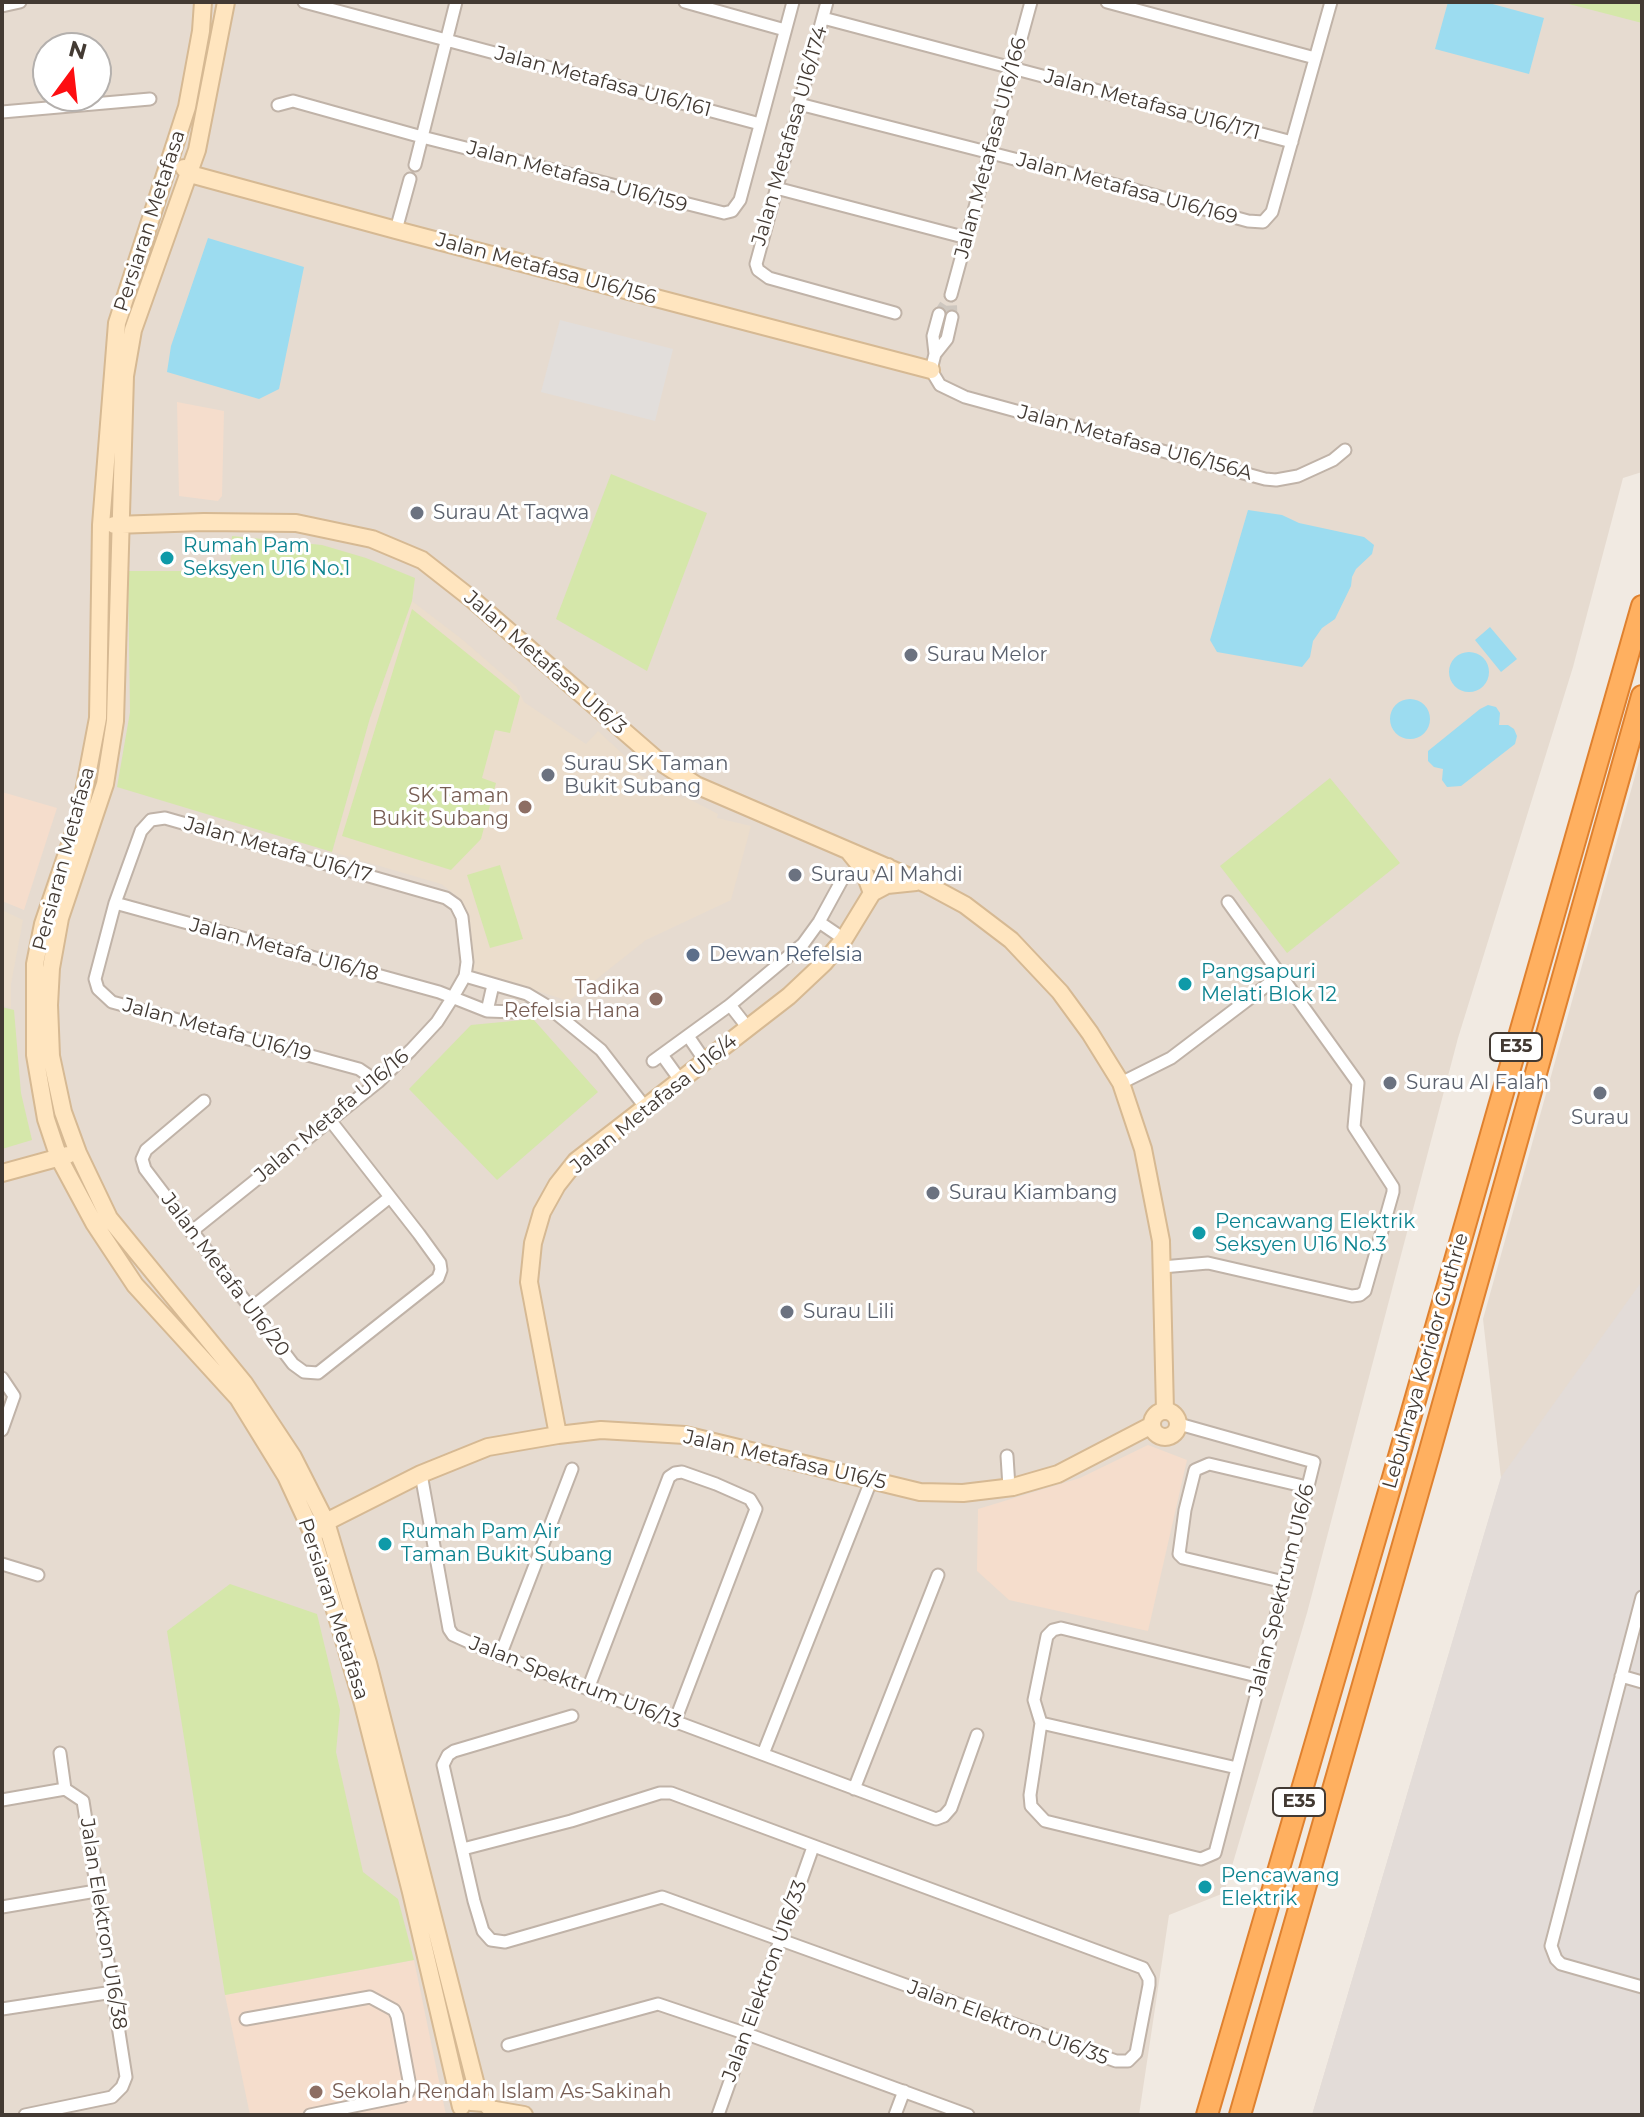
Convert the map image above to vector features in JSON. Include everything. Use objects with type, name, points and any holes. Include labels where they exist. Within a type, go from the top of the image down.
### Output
[{"type":"highway","name":"Lebuhraya Koridor Guthrie","points":[[1207,2115],[1642,606]]},
{"type":"highway","name":"Lebuhraya Koridor Guthrie","points":[[1240,2115],[1642,696]]},
{"type":"main road","name":"Persiaran Metafasa","points":[[203,2],[195,67],[174,152],[117,323],[101,525],[98,718],[79,818],[43,924],[35,964],[35,1055],[46,1119],[59,1158],[94,1223],[135,1285],[238,1398],[286,1476],[311,1530],[367,1718],[411,1892],[456,2113]]},
{"type":"main road","name":"Persiaran Metafasa","points":[[226,2],[206,111],[190,174],[133,330],[125,376],[115,721],[105,784],[60,918],[51,968],[51,1056],[63,1112],[78,1153],[109,1218],[244,1383],[293,1457],[326,1522],[368,1663],[480,2101]]},
{"type":"main road","points":[[174,152],[190,174]]},
{"type":"main road","points":[[164,180],[176,174],[190,174]]},
{"type":"main road","name":"Jalan Metafasa U16/156","points":[[190,174],[396,230],[933,362]]},
{"type":"main road","name":"Jalan Metafasa U16/3","points":[[101,525],[296,523],[372,539],[422,560],[473,600],[656,759],[696,785],[921,882],[965,905],[1011,940],[1060,992],[1121,1083],[1143,1149],[1161,1241],[1165,1411]]},
{"type":"main road","points":[[847,849],[863,869],[872,893],[887,885],[921,882]]},
{"type":"main road","name":"Jalan Metafasa U16/4","points":[[558,1435],[529,1282],[533,1243],[542,1212],[557,1185],[576,1161],[789,996],[824,963],[844,939],[888,867]]},
{"type":"main road","points":[[2,1173],[78,1153]]},
{"type":"main road","points":[[1165,1411],[1174,1415],[1179,1424],[1175,1434],[1166,1438],[1156,1434],[1152,1425],[1155,1415],[1165,1411]]},
{"type":"main road","name":"Jalan Metafasa U16/5","points":[[326,1522],[421,1474],[488,1447],[558,1435],[601,1430],[685,1435],[717,1440],[920,1492],[963,1493],[1009,1487],[1058,1474],[1152,1425]]},
{"type":"main road","points":[[317,1502],[350,1512],[336,1553]]},
{"type":"main road","points":[[317,1551],[320,1530],[326,1522]]},
{"type":"main road","points":[[456,2113],[480,2101],[496,2112],[524,2115]]},
{"type":"street","points":[[2,6],[20,2]]},
{"type":"street","name":"Jalan Metafasa U16/161","points":[[304,2],[760,124]]},
{"type":"street","points":[[415,165],[456,2]]},
{"type":"street","points":[[685,2],[785,30]]},
{"type":"street","points":[[760,124],[793,2]]},
{"type":"street","name":"Jalan Metafasa U16/174","points":[[827,2],[756,257],[758,270],[769,278],[895,313]]},
{"type":"street","name":"Jalan Metafasa U16/166","points":[[951,295],[1031,2]]},
{"type":"street","points":[[1107,2],[1315,58]]},
{"type":"street","points":[[1292,142],[1331,2]]},
{"type":"street","name":"Jalan Metafasa U16/171","points":[[823,18],[1292,142]]},
{"type":"street","points":[[2,112],[150,99]]},
{"type":"street","name":"Jalan Metafasa U16/159","points":[[278,105],[293,101],[716,213],[732,211],[740,200],[760,124]]},
{"type":"street","name":"Jalan Metafasa U16/169","points":[[799,104],[1248,221],[1263,222],[1272,212],[1292,142]]},
{"type":"street","points":[[396,230],[410,179]]},
{"type":"street","points":[[776,188],[967,238]]},
{"type":"street","points":[[933,362],[933,336],[939,314]]},
{"type":"street","points":[[933,362],[947,339],[952,317]]},
{"type":"street","name":"Jalan Metafasa U16/156A","points":[[933,362],[940,385],[965,397],[1265,479],[1298,476],[1326,464],[1345,450]]},
{"type":"street","name":"Jalan Metafa U16/17","points":[[115,903],[141,831],[151,820],[165,818],[446,898],[456,905],[462,917],[467,962],[465,976]]},
{"type":"street","name":"Jalan Metafasa U16/4","points":[[680,1080],[657,1058],[730,1005],[803,944],[843,878]]},
{"type":"street","points":[[1162,1267],[1208,1263],[1352,1296],[1365,1291],[1393,1187],[1354,1127],[1358,1083],[1228,902]]},
{"type":"street","name":"Jalan Metafa U16/18","points":[[115,903],[453,997],[487,1011]]},
{"type":"street","name":"Jalan Metafa U16/19","points":[[115,903],[95,979],[98,989],[112,1002],[359,1069],[378,1082]]},
{"type":"street","points":[[819,922],[844,939]]},
{"type":"street","points":[[465,976],[527,994],[547,1006],[601,1050],[645,1107]]},
{"type":"street","name":"Jalan Metafa U16/16","points":[[191,1232],[378,1082],[437,1022],[465,976]]},
{"type":"street","points":[[1121,1083],[1171,1058],[1279,976]]},
{"type":"street","points":[[493,985],[487,1011],[516,1012],[547,1006]]},
{"type":"street","points":[[730,1005],[748,1028]]},
{"type":"street","points":[[688,1036],[705,1061]]},
{"type":"street","name":"Jalan Metafa U16/20","points":[[204,1101],[146,1150],[142,1159],[145,1169],[293,1364],[304,1372],[318,1373],[438,1278],[441,1270],[440,1263],[330,1120]]},
{"type":"street","points":[[250,1309],[390,1197]]},
{"type":"street","points":[[2,1378],[14,1396],[2,1430]]},
{"type":"street","name":"Jalan Spektrum U16/6","points":[[1041,1723],[1030,1795],[1031,1806],[1045,1821],[1201,1859],[1215,1853],[1314,1462],[1179,1424]]},
{"type":"street","points":[[1007,1456],[1009,1487]]},
{"type":"street","points":[[1284,1582],[1183,1558],[1178,1549],[1185,1510],[1195,1470],[1209,1464],[1307,1487]]},
{"type":"street","points":[[500,1656],[572,1469]]},
{"type":"street","points":[[588,1689],[669,1477],[682,1472],[716,1484],[750,1499],[756,1509],[675,1721]]},
{"type":"street","name":"Jalan Spektrum U16/13","points":[[421,1474],[449,1629],[453,1635],[500,1656],[936,1819],[951,1808],[977,1735]]},
{"type":"street","points":[[763,1754],[871,1481]]},
{"type":"street","points":[[2,1564],[38,1575]]},
{"type":"street","points":[[854,1789],[938,1575]]},
{"type":"street","points":[[1642,1597],[1551,1946],[1561,1964],[1642,1987]]},
{"type":"street","points":[[1237,1768],[1041,1723],[1034,1700],[1047,1636],[1061,1628],[1261,1677]]},
{"type":"street","points":[[1621,1676],[1642,1682]]},
{"type":"street","points":[[572,1716],[454,1751],[446,1759],[443,1771],[483,1931],[491,1940],[505,1942],[662,1897],[781,1938]]},
{"type":"street","points":[[2,1800],[65,1789],[60,1753]]},
{"type":"street","name":"Jalan Elektron U16/38","points":[[25,2115],[112,2097],[122,2087],[126,2069],[83,1801],[65,1789]]},
{"type":"street","points":[[463,1849],[666,1792],[813,1847]]},
{"type":"street","name":"Jalan Elektron U16/33","points":[[718,2115],[813,1847]]},
{"type":"street","name":"Jalan Elektron U16/35","points":[[781,1938],[1018,2028],[1116,2061],[1128,2061],[1136,2053],[1149,1985],[1143,1968],[813,1847]]},
{"type":"street","points":[[2,1907],[96,1891]]},
{"type":"street","points":[[2,2009],[113,1992]]},
{"type":"street","points":[[246,2019],[370,1997],[394,2010],[406,2060],[408,2092],[403,2096],[310,2115]]},
{"type":"street","points":[[508,2045],[651,2004],[747,2034],[968,2115]]},
{"type":"street","points":[[895,2115],[904,2091]]},
{"type":"shaded area","points":[[2,2],[1642,2],[1642,472],[1623,478],[1573,667],[1458,1038],[1307,1613],[1224,1893],[1169,1915],[1139,2115],[2,2115]]},
{"type":"shaded area","points":[[560,320],[673,349],[655,421],[541,392]]},
{"type":"shaded area","points":[[177,402],[224,411],[222,496],[218,501],[179,496]]},
{"type":"shaded area","name":"SK Taman Bukit Subang","points":[[412,601],[516,686],[524,702],[586,744],[598,731],[638,768],[638,774],[718,814],[717,818],[751,826],[731,900],[646,940],[569,1001],[473,971],[469,915],[461,899],[441,884],[332,852],[370,718]]},
{"type":"shaded area","points":[[1642,751],[1642,2115],[1312,2115],[1501,1478],[1483,1319]]},
{"type":"shaded area","points":[[2,792],[57,808],[24,910],[2,901]]},
{"type":"shaded area","points":[[2,910],[23,920],[11,984],[11,1008],[2,1005]]},
{"type":"shaded area","points":[[1642,1281],[1642,2115],[1312,2115],[1501,1477]]},
{"type":"shaded area","points":[[1148,1445],[1187,1460],[1148,1631],[1009,1600],[977,1571],[978,1509],[1080,1478]]},
{"type":"shaded area","points":[[414,1960],[446,2115],[250,2115],[225,1995]]},
{"type":"green space","points":[[1561,2],[1642,2],[1642,23]]},
{"type":"green space","points":[[611,474],[707,513],[647,671],[556,619]]},
{"type":"green space","points":[[232,536],[322,545],[366,558],[415,578],[412,601],[370,718],[332,852],[117,787],[130,712],[128,571],[230,571]]},
{"type":"green space","points":[[412,609],[520,696],[510,733],[495,730],[482,778],[496,783],[481,839],[451,870],[342,836]]},
{"type":"green space","points":[[1330,778],[1400,863],[1287,953],[1220,866]]},
{"type":"green space","points":[[500,865],[523,939],[490,948],[467,875]]},
{"type":"green space","points":[[2,1007],[14,1010],[21,1093],[32,1140],[2,1149]]},
{"type":"green space","points":[[533,1019],[598,1092],[497,1180],[409,1089],[471,1025]]},
{"type":"green space","points":[[230,1584],[317,1614],[340,1710],[336,1752],[363,1872],[398,1899],[414,1960],[225,1995],[167,1631]]},
{"type":"water","points":[[1448,2],[1485,2],[1544,18],[1529,74],[1435,49]]},
{"type":"water","points":[[208,238],[304,267],[279,389],[259,399],[167,372],[171,346]]},
{"type":"water","points":[[1248,510],[1282,515],[1299,523],[1364,537],[1374,545],[1372,554],[1356,569],[1335,619],[1322,628],[1313,641],[1310,657],[1302,667],[1217,652],[1210,640]]},
{"type":"water","points":[[1490,627],[1517,659],[1501,672],[1475,640]]},
{"type":"water","points":[[1469,652],[1483,658],[1489,672],[1483,686],[1469,692],[1455,686],[1449,672],[1455,658]]},
{"type":"water","points":[[1410,699],[1424,705],[1430,719],[1424,733],[1410,739],[1396,733],[1390,719],[1396,705]]},
{"type":"water","points":[[1488,705],[1496,707],[1500,713],[1499,725],[1514,729],[1517,736],[1515,744],[1461,786],[1447,787],[1442,780],[1443,769],[1434,767],[1428,761],[1428,751]]},
{"type":"tunnel","points":[[939,314],[951,295],[952,317]]},
{"type":"place","name":"Surau At Taqwa","points":[[417,513]]},
{"type":"place","name":"Rumah Pam Seksyen U16 No.1","points":[[167,558]]},
{"type":"place","name":"Surau Melor","points":[[911,655]]},
{"type":"place","name":"Surau SK Taman Bukit Subang","points":[[548,775]]},
{"type":"place","name":"SK Taman Bukit Subang","points":[[525,807]]},
{"type":"place","name":"Surau Al Mahdi","points":[[795,875]]},
{"type":"place","name":"Dewan Refelsia","points":[[693,955]]},
{"type":"place","name":"Pangsapuri Melati Blok 12","points":[[1185,984]]},
{"type":"place","name":"Tadika Refelsia Hana","points":[[656,999]]},
{"type":"place","name":"Surau Al Falah","points":[[1390,1083]]},
{"type":"place","name":"Surau","points":[[1600,1093]]},
{"type":"place","name":"Surau Kiambang","points":[[933,1193]]},
{"type":"place","name":"Pencawang Elektrik Seksyen U16 No.3","points":[[1199,1233]]},
{"type":"place","name":"Surau Lili","points":[[787,1312]]},
{"type":"place","name":"Rumah Pam Air Taman Bukit Subang","points":[[385,1544]]},
{"type":"place","name":"Pencawang Elektrik","points":[[1205,1887]]},
{"type":"place","name":"Sekolah Rendah Islam As-Sakinah","points":[[316,2092]]}]
